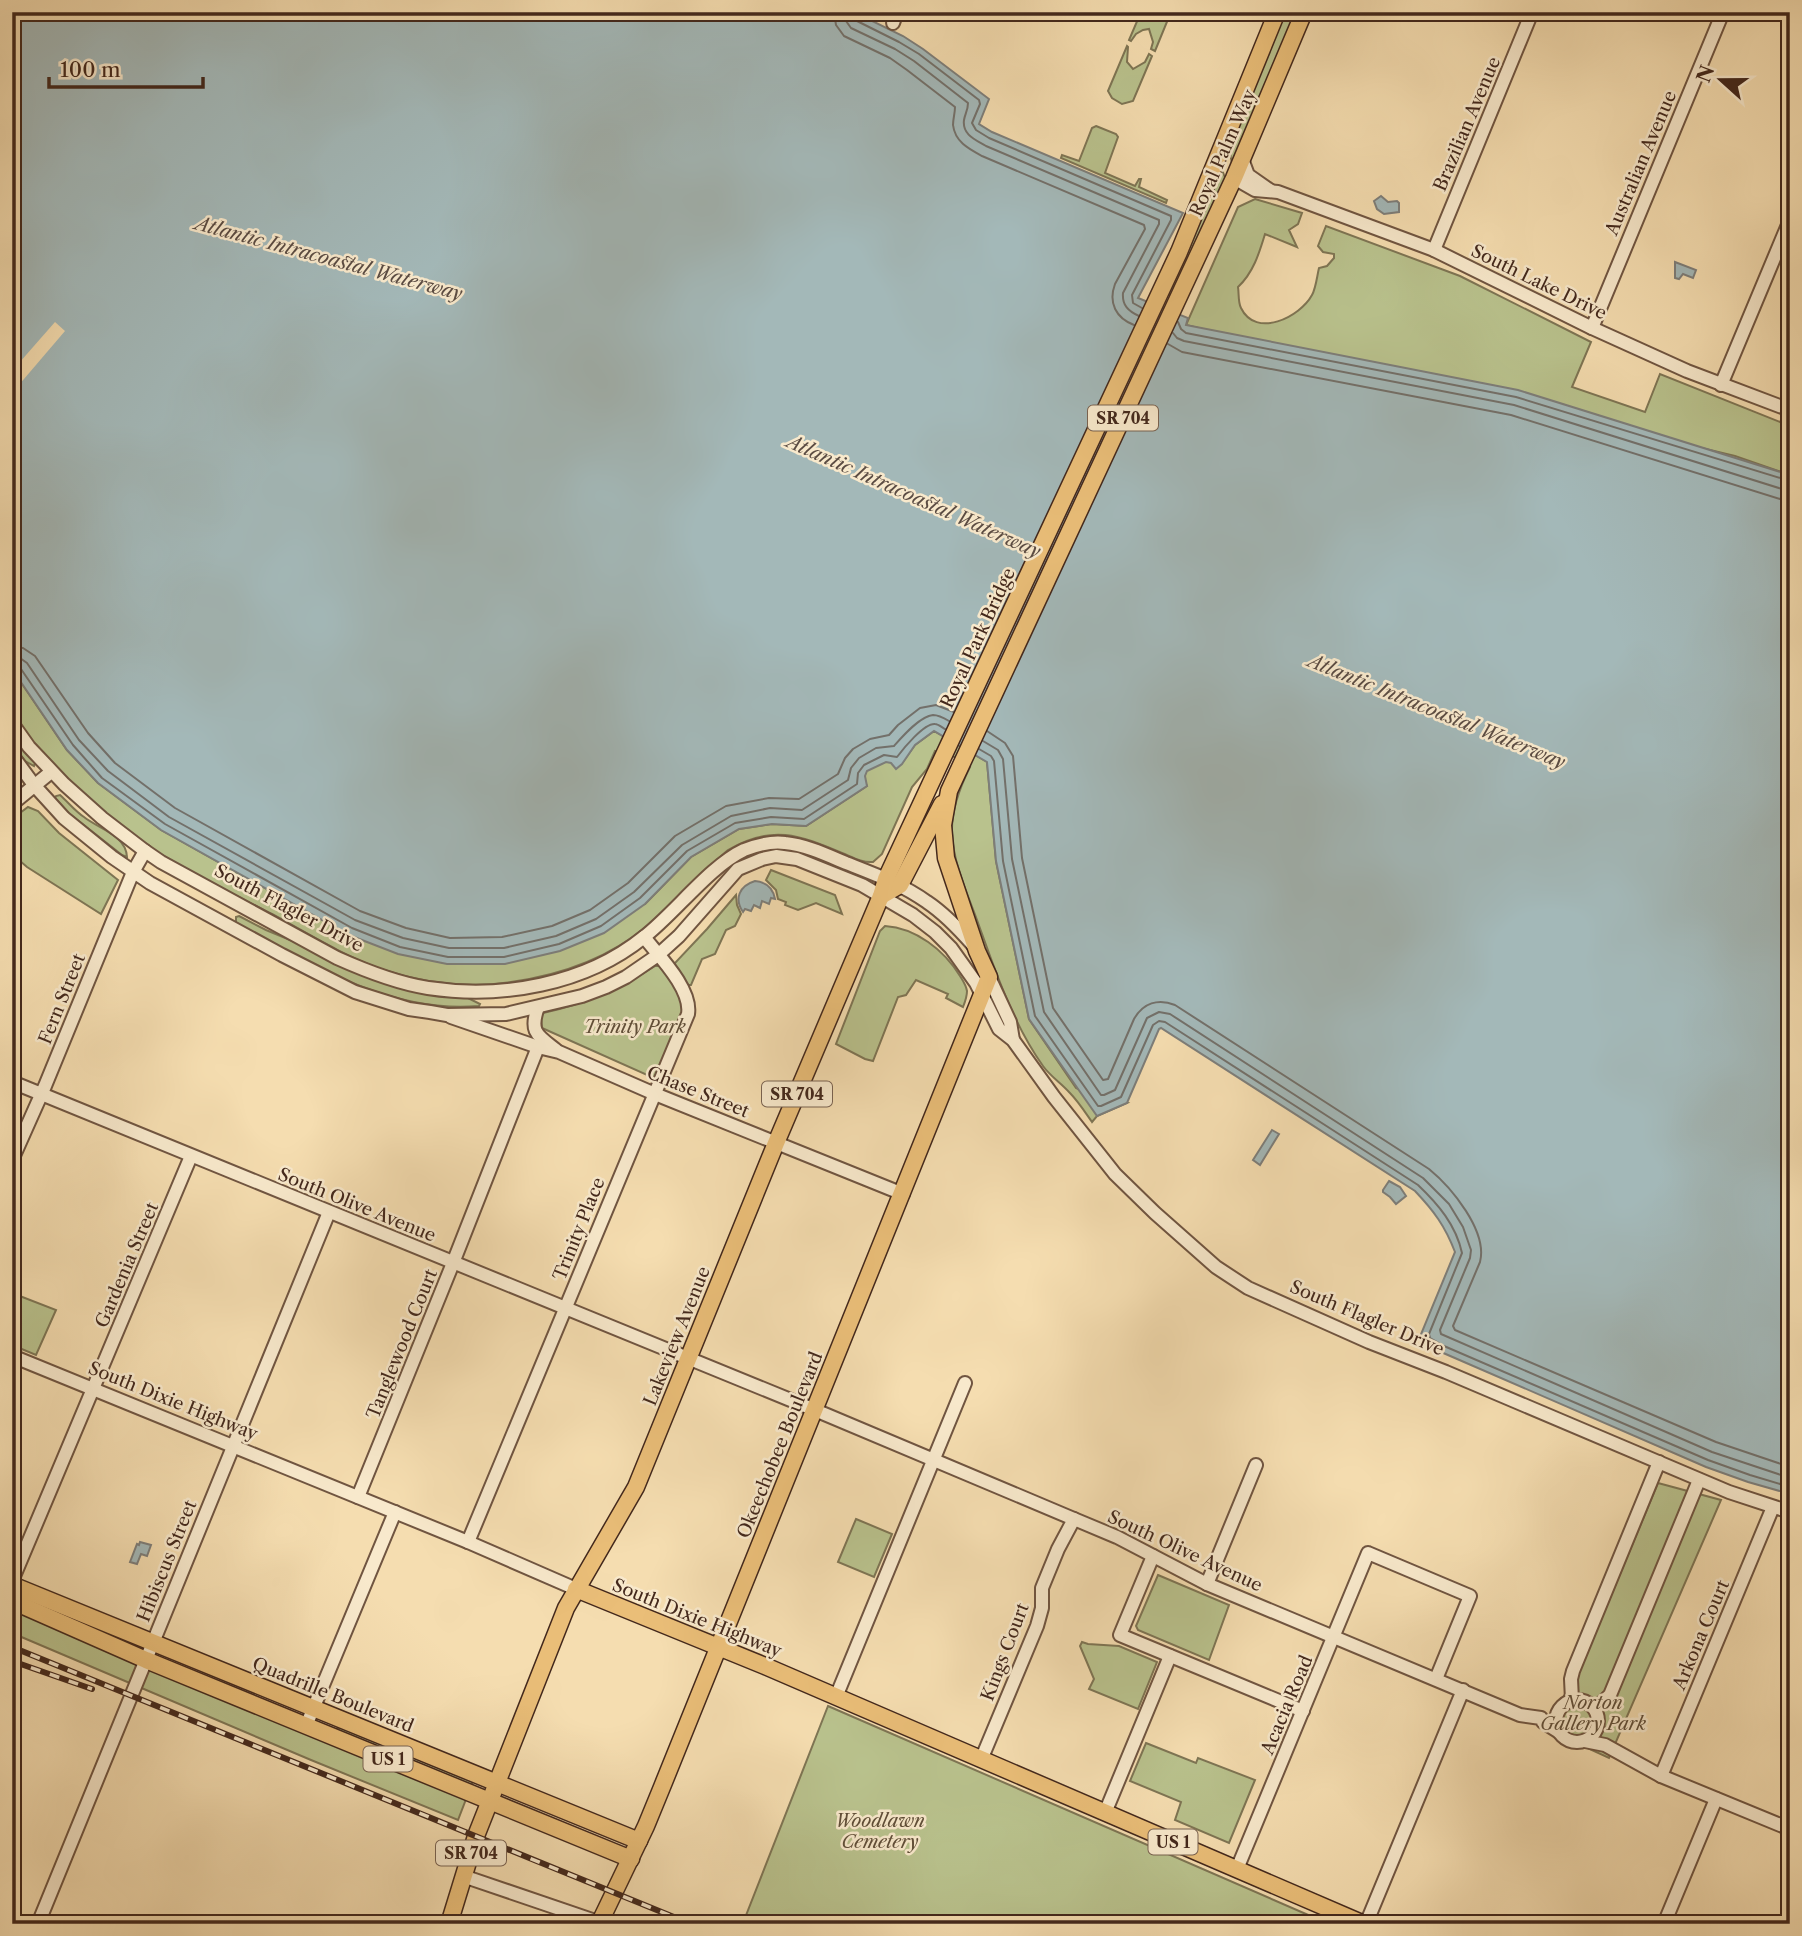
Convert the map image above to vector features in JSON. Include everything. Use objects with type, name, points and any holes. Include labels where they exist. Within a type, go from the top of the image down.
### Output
[{"type":"main road","name":"Royal Palm Way","points":[[1157,299],[1188,231],[1276,12]]},
{"type":"main road","name":"Royal Palm Way","points":[[949,791],[1234,178],[1304,12]]},
{"type":"main road","points":[[1223,142],[1228,166],[1234,178]]},
{"type":"main road","name":"Royal Park Bridge","points":[[893,882],[939,765],[1157,299]]},
{"type":"main road","points":[[881,896],[893,882],[949,791]]},
{"type":"main road","name":"SR 704","points":[[949,791],[943,825],[946,858],[978,951]]},
{"type":"main road","name":"Lakeview Avenue","points":[[496,1783],[566,1608],[636,1487],[776,1143],[881,896]]},
{"type":"main road","name":"South Flagler Drive","points":[[978,951],[989,977]]},
{"type":"main road","name":"Okeechobee Boulevard","points":[[601,1923],[639,1841],[719,1647],[989,977]]},
{"type":"main road","name":"Quadrille Boulevard","points":[[12,1583],[639,1841]]},
{"type":"main road","name":"South Dixie Highway","points":[[576,1589],[719,1647],[1365,1924]]},
{"type":"main road","name":"US 1","points":[[12,1601],[146,1660],[631,1858]]},
{"type":"main road","name":"SR 704","points":[[449,1924],[496,1783]]},
{"type":"street","name":"Brazilian Avenue","points":[[1434,250],[1532,12]]},
{"type":"street","name":"Australian Avenue","points":[[1592,328],[1723,12]]},
{"type":"street","name":"South Lake Drive","points":[[1242,159],[1248,175],[1271,191],[1434,250],[1592,328],[1721,385],[1790,410]]},
{"type":"street","name":"South Lake Drive","points":[[1234,178],[1255,190],[1271,191]]},
{"type":"street","points":[[1721,385],[1790,220]]},
{"type":"street","name":"South Flagler Drive","points":[[12,723],[51,772],[102,818],[161,862],[337,958],[366,970],[428,988],[467,991],[509,989],[549,983],[580,973],[608,961],[645,937],[723,864],[742,851],[764,844],[783,842],[798,845],[893,882],[928,902],[949,918],[978,951]]},
{"type":"street","name":"South Flagler Drive","points":[[12,755],[34,785],[64,818],[150,883],[355,992],[410,1009],[447,1015],[506,1014],[582,996],[606,987],[658,955],[679,936],[738,869],[762,859],[776,856],[797,859],[862,885],[913,915],[944,941],[969,971],[999,1030],[1013,1040],[1048,1090],[1115,1174],[1155,1213],[1227,1275],[1248,1288],[1369,1342],[1699,1480],[1790,1512]]},
{"type":"street","points":[[12,804],[51,772]]},
{"type":"street","name":"Fern Street","points":[[12,1160],[133,872],[145,851]]},
{"type":"street","name":"Trinity Place","points":[[468,1542],[688,1014],[689,1006],[684,991],[645,937]]},
{"type":"street","name":"South Flagler Drive","points":[[989,977],[1010,1022],[1013,1040]]},
{"type":"street","points":[[492,1014],[509,989]]},
{"type":"street","points":[[467,991],[479,998],[492,1014],[493,1030]]},
{"type":"street","name":"Chase Street","points":[[538,1007],[533,1027],[536,1034],[559,1052]]},
{"type":"street","name":"Chase Street","points":[[447,1015],[559,1052],[655,1094],[903,1194]]},
{"type":"street","name":"Tanglewood Court","points":[[358,1497],[538,1047]]},
{"type":"street","name":"South Olive Avenue","points":[[12,1082],[815,1410],[1116,1537],[1207,1584],[1520,1715],[1542,1718],[1543,1722],[1559,1732]]},
{"type":"street","name":"Gardenia Street","points":[[12,1583],[191,1156]]},
{"type":"street","name":"Hibiscus Street","points":[[38,1924],[328,1212]]},
{"type":"street","name":"South Dixie Highway","points":[[12,1356],[468,1542],[576,1589]]},
{"type":"street","points":[[836,1697],[965,1383]]},
{"type":"street","points":[[1659,1462],[1573,1671],[1566,1704],[1556,1719],[1559,1732],[1568,1740],[1605,1745],[1661,1776],[1790,1829]]},
{"type":"street","points":[[1207,1584],[1256,1465]]},
{"type":"street","points":[[1595,1709],[1610,1695],[1699,1480]]},
{"type":"street","name":"Arkona Court","points":[[1661,1776],[1773,1507]]},
{"type":"street","points":[[306,1726],[395,1512]]},
{"type":"street","name":"Kings Court","points":[[981,1760],[1037,1626],[1042,1608],[1042,1588],[1074,1519]]},
{"type":"street","name":"Acacia Road","points":[[1237,1869],[1368,1553],[1470,1596],[1436,1679]]},
{"type":"street","points":[[1153,1556],[1120,1635],[1303,1711]]},
{"type":"street","points":[[1105,1813],[1170,1656]]},
{"type":"street","points":[[1365,1924],[1463,1690]]},
{"type":"street","points":[[1542,1718],[1566,1704],[1585,1700],[1598,1714],[1598,1726],[1605,1745]]},
{"type":"street","points":[[1585,1741],[1598,1726]]},
{"type":"street","points":[[1664,1924],[1716,1799]]},
{"type":"street","points":[[463,1876],[601,1923]]},
{"type":"green space","points":[[1141,12],[1171,12],[1155,51],[1151,49],[1153,42],[1149,29],[1129,40]]},
{"type":"green space","points":[[1283,12],[1298,12],[1232,163],[1229,149]]},
{"type":"green space","points":[[1127,46],[1127,62],[1133,69],[1145,62],[1149,54],[1152,56],[1133,101],[1122,104],[1112,98],[1108,91]]},
{"type":"green space","points":[[1096,126],[1118,137],[1105,173],[1135,186],[1141,179],[1139,187],[1167,200],[1166,203],[1061,158],[1062,155],[1079,161],[1092,128]]},
{"type":"green space","points":[[1222,170],[1226,180],[1172,296],[1167,293]]},
{"type":"green space","points":[[1255,199],[1302,213],[1298,224],[1289,230],[1297,247],[1265,234],[1252,269],[1238,287],[1241,308],[1248,317],[1257,322],[1267,323],[1288,317],[1298,311],[1312,295],[1319,268],[1327,266],[1334,258],[1334,254],[1323,252],[1318,246],[1326,226],[1460,276],[1591,342],[1572,387],[1645,412],[1660,374],[1790,426],[1790,475],[1735,456],[1186,325],[1238,207]]},
{"type":"green space","points":[[12,669],[67,750],[98,783],[161,830],[349,935],[645,904],[691,857],[739,829],[772,824],[806,826],[867,786],[858,768],[888,751],[902,763],[915,745],[934,731],[987,762],[996,861],[1029,1019],[1076,1088],[1095,1097],[1127,1103],[1097,1116],[1092,1122],[1072,1095],[1043,1066],[1022,1032],[998,977],[958,866],[953,844],[953,816],[970,767],[951,755],[935,751],[927,769],[912,787],[882,854],[873,862],[865,862],[799,837],[758,837],[728,850],[647,926],[600,956],[566,970],[529,979],[495,984],[445,983],[397,974],[352,957],[196,874],[135,837],[73,786],[18,723],[11,706]]},
{"type":"green space","points":[[12,733],[36,761],[34,766],[25,761],[12,745]]},
{"type":"green space","points":[[60,795],[81,815],[117,838],[127,857],[66,811],[55,798]]},
{"type":"green space","points":[[28,807],[38,811],[59,833],[118,880],[101,914],[27,867],[12,854],[12,819]]},
{"type":"green space","points":[[771,870],[835,895],[842,914],[816,903],[798,910],[785,905],[786,902],[778,899],[776,890],[766,880]]},
{"type":"green space","points":[[736,895],[741,914],[735,926],[726,930],[715,954],[702,959],[691,985],[688,985],[674,964]]},
{"type":"green space","points":[[239,916],[266,930],[416,992],[466,997],[480,1004],[446,1006],[414,1002],[352,983],[236,923],[236,917]]},
{"type":"green space","points":[[885,926],[908,931],[937,949],[960,976],[967,993],[963,1007],[946,998],[948,994],[916,980],[906,995],[898,997],[873,1061],[836,1044],[880,931]]},
{"type":"green space","name":"Trinity Park","points":[[655,966],[660,966],[681,994],[683,1013],[656,1079],[542,1028],[543,1013],[601,995]]},
{"type":"green space","points":[[12,1293],[56,1310],[36,1355],[12,1345]]},
{"type":"green space","name":"Norton Gallery Park","points":[[1658,1483],[1721,1500],[1609,1758],[1544,1728],[1580,1670]]},
{"type":"green space","points":[[856,1519],[892,1534],[874,1577],[838,1562]]},
{"type":"green space","points":[[1158,1575],[1229,1605],[1209,1660],[1138,1630],[1136,1626]]},
{"type":"green space","points":[[12,1609],[321,1735],[340,1727],[473,1781],[458,1820],[12,1633]]},
{"type":"green space","points":[[1082,1642],[1119,1646],[1157,1662],[1138,1709],[1089,1689],[1094,1679],[1080,1646]]},
{"type":"green space","name":"Woodlawn Cemetery","points":[[828,1706],[1329,1924],[758,1924],[745,1918]]},
{"type":"green space","points":[[1146,1743],[1196,1763],[1198,1758],[1255,1780],[1229,1843],[1175,1820],[1181,1802],[1130,1781]]},
{"type":"water","name":"Atlantic Intracoastal Waterway","points":[[12,12],[854,12],[903,36],[989,99],[979,124],[992,132],[1183,213],[1138,298],[1188,318],[1186,325],[1518,390],[1790,475],[1790,1494],[1706,1467],[1441,1352],[1419,1339],[1455,1252],[1428,1205],[1415,1191],[1161,1028],[1127,1103],[1097,1116],[1029,1019],[996,861],[987,762],[934,731],[915,745],[896,769],[886,762],[867,771],[867,786],[806,826],[772,824],[739,829],[691,857],[645,904],[604,933],[560,951],[505,964],[447,964],[398,954],[349,935],[161,830],[98,783],[67,750],[12,669]]},
{"type":"water","points":[[1381,196],[1388,202],[1397,201],[1399,212],[1384,214],[1377,209],[1374,201]]},
{"type":"water","points":[[1675,262],[1696,270],[1693,278],[1683,274],[1679,279],[1675,278]]},
{"type":"water","points":[[755,881],[768,886],[775,899],[771,898],[769,904],[762,901],[760,908],[754,905],[751,911],[745,909],[743,912],[739,902],[740,894],[745,886]]},
{"type":"water","points":[[1272,1130],[1279,1134],[1260,1165],[1253,1160]]},
{"type":"water","points":[[1389,1181],[1400,1187],[1406,1196],[1396,1204],[1383,1192]]},
{"type":"water","points":[[140,1542],[151,1545],[147,1556],[141,1554],[137,1564],[130,1562],[137,1544]]},
{"type":"pier","points":[[55,322],[65,331],[12,393],[12,371]]},
{"type":"railway","points":[[12,1647],[691,1924]]},
{"type":"railway","points":[[12,1661],[92,1689]]}]
